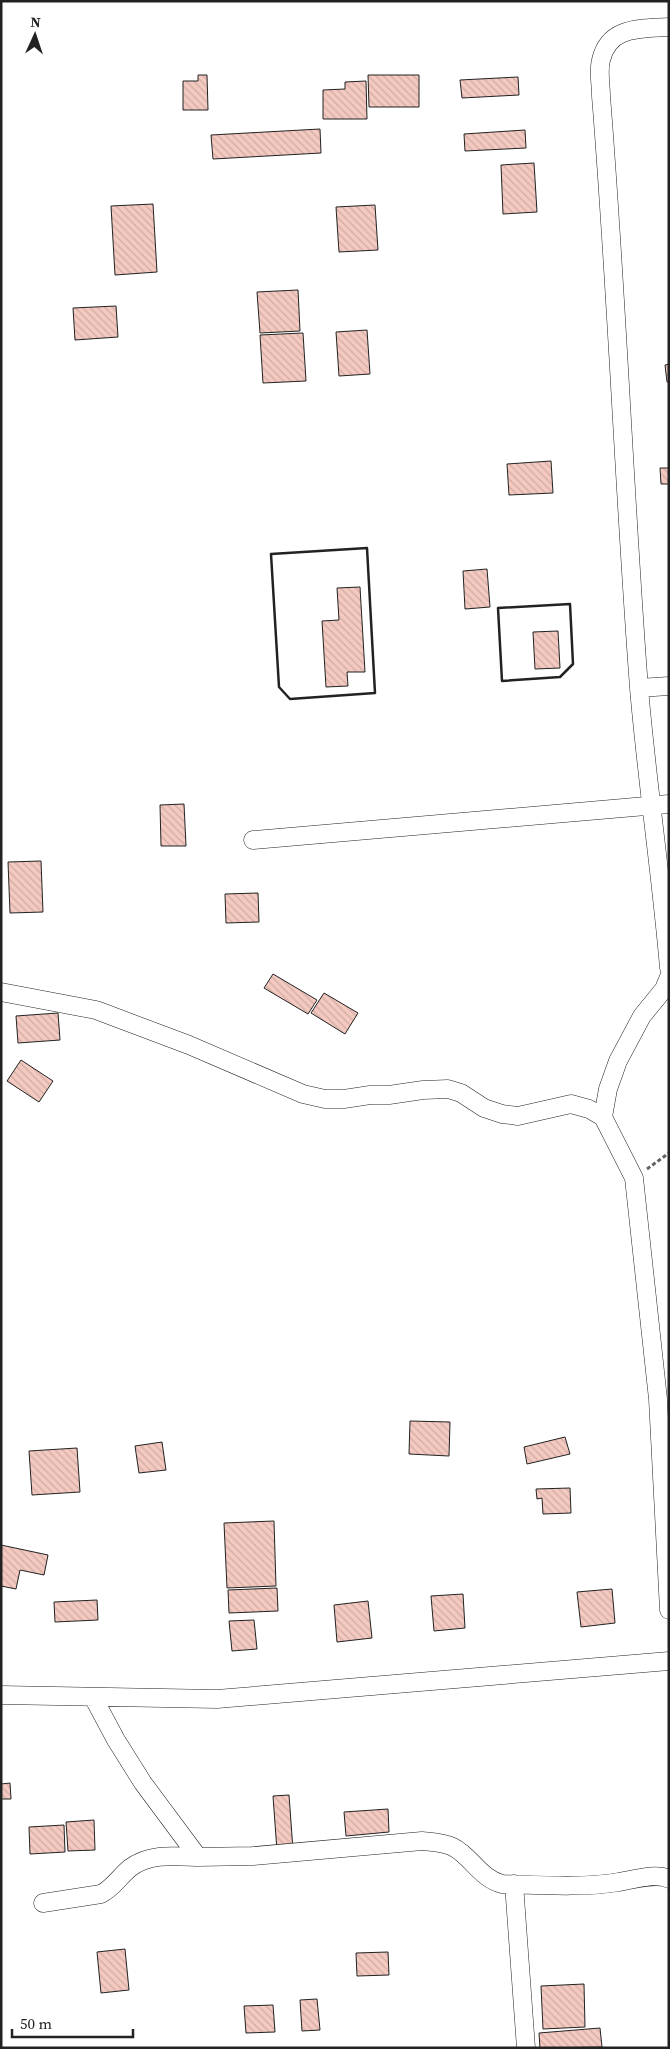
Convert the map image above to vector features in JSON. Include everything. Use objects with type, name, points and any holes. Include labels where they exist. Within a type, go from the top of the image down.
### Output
[{"type":"street","points":[[669,28],[623,32],[612,38],[600,62],[639,688],[650,806],[662,892],[669,968]]},
{"type":"street","points":[[639,688],[669,686]]},
{"type":"street","points":[[253,840],[669,804]]},
{"type":"street","points":[[669,977],[664,989],[642,1016],[618,1061],[608,1089],[604,1117],[634,1178],[658,1399],[669,1610]]},
{"type":"street","points":[[1,992],[96,1010],[189,1045],[303,1094],[325,1099],[344,1099],[448,1089],[461,1093],[484,1108],[502,1114],[518,1116],[571,1104],[589,1109],[604,1117]]},
{"type":"street","points":[[1,1695],[217,1699],[669,1661]]},
{"type":"street","points":[[93,1697],[143,1784],[198,1857]]},
{"type":"street","points":[[43,1902],[101,1894],[109,1890],[131,1867],[143,1860],[170,1856],[253,1856],[422,1841],[442,1843],[454,1847],[496,1883],[613,1883],[655,1877],[664,1877],[669,1880]]},
{"type":"street","points":[[514,1884],[526,2048]]},
{"type":"path","points":[[634,1178],[669,1153]]},
{"type":"building","points":[[198,75],[207,75],[208,110],[183,110],[183,81],[198,81]]},
{"type":"building","points":[[368,75],[419,75],[419,107],[369,107]]},
{"type":"building","points":[[518,77],[519,95],[462,98],[460,80]]},
{"type":"building","points":[[366,81],[367,119],[323,119],[323,90],[345,89],[345,82]]},
{"type":"building","points":[[320,129],[321,153],[213,159],[211,135]]},
{"type":"building","points":[[525,130],[526,148],[465,151],[464,134]]},
{"type":"building","points":[[534,163],[537,212],[503,214],[501,165]]},
{"type":"building","points":[[153,204],[157,272],[115,275],[111,206]]},
{"type":"building","points":[[375,205],[378,250],[339,252],[336,207]]},
{"type":"building","points":[[298,290],[300,331],[260,333],[257,292]]},
{"type":"building","points":[[116,306],[118,337],[75,340],[73,308]]},
{"type":"building","points":[[367,330],[370,374],[339,376],[336,332]]},
{"type":"building","points":[[303,333],[306,381],[263,383],[260,335]]},
{"type":"building","points":[[669,364],[669,382],[667,382],[665,365]]},
{"type":"building","points":[[551,461],[553,493],[509,495],[507,464]]},
{"type":"building","points":[[660,468],[669,468],[669,484],[661,484]]},
{"type":"building","points":[[487,569],[490,607],[465,609],[463,571]]},
{"type":"building","points":[[360,587],[365,672],[347,672],[348,686],[326,687],[322,621],[339,620],[337,588]]},
{"type":"building","points":[[558,631],[560,668],[535,669],[533,632]]},
{"type":"building","points":[[184,804],[186,846],[161,846],[160,805]]},
{"type":"building","points":[[41,861],[43,912],[10,913],[8,862]]},
{"type":"building","points":[[258,893],[259,922],[226,923],[225,894]]},
{"type":"building","points":[[273,974],[317,1000],[308,1014],[264,988]]},
{"type":"building","points":[[324,993],[358,1013],[345,1034],[311,1013]]},
{"type":"building","points":[[58,1013],[60,1040],[18,1043],[16,1016]]},
{"type":"building","points":[[21,1060],[53,1081],[39,1102],[7,1081]]},
{"type":"building","points":[[410,1421],[450,1422],[449,1456],[409,1454]]},
{"type":"building","points":[[565,1437],[570,1454],[527,1464],[524,1447]]},
{"type":"building","points":[[162,1442],[166,1470],[139,1473],[135,1446]]},
{"type":"building","points":[[77,1448],[80,1492],[32,1495],[29,1451]]},
{"type":"building","points":[[570,1488],[571,1513],[543,1514],[542,1498],[537,1499],[536,1489]]},
{"type":"building","points":[[274,1521],[276,1586],[227,1588],[224,1523]]},
{"type":"building","points":[[1,1545],[48,1555],[44,1575],[20,1570],[16,1589],[1,1586]]},
{"type":"building","points":[[277,1588],[278,1611],[229,1613],[228,1590]]},
{"type":"building","points":[[612,1589],[615,1623],[581,1627],[577,1592]]},
{"type":"building","points":[[463,1594],[465,1628],[434,1631],[431,1596]]},
{"type":"building","points":[[97,1600],[98,1620],[55,1622],[54,1602]]},
{"type":"building","points":[[368,1601],[372,1638],[337,1642],[334,1605]]},
{"type":"building","points":[[254,1620],[257,1649],[232,1651],[229,1621]]},
{"type":"building","points":[[10,1783],[11,1799],[1,1799],[1,1784]]},
{"type":"building","points":[[289,1795],[293,1850],[277,1851],[273,1796]]},
{"type":"building","points":[[388,1809],[389,1832],[346,1836],[344,1812]]},
{"type":"building","points":[[94,1820],[95,1850],[68,1851],[66,1822]]},
{"type":"building","points":[[64,1825],[65,1852],[30,1854],[29,1827]]},
{"type":"building","points":[[125,1949],[129,1990],[101,1993],[97,1952]]},
{"type":"building","points":[[388,1952],[389,1975],[357,1976],[356,1953]]},
{"type":"building","points":[[584,1984],[585,2027],[543,2029],[541,1986]]},
{"type":"building","points":[[317,1999],[320,2030],[302,2031],[300,2000]]},
{"type":"building","points":[[273,2005],[275,2032],[246,2033],[244,2006]]},
{"type":"building","points":[[600,2028],[602,2047],[540,2048],[539,2033]]},
{"type":"wall","points":[[367,548],[375,693],[290,699],[279,687],[271,554],[367,548]]},
{"type":"wall","points":[[570,604],[573,664],[560,677],[502,681],[498,608],[570,604]]}]
